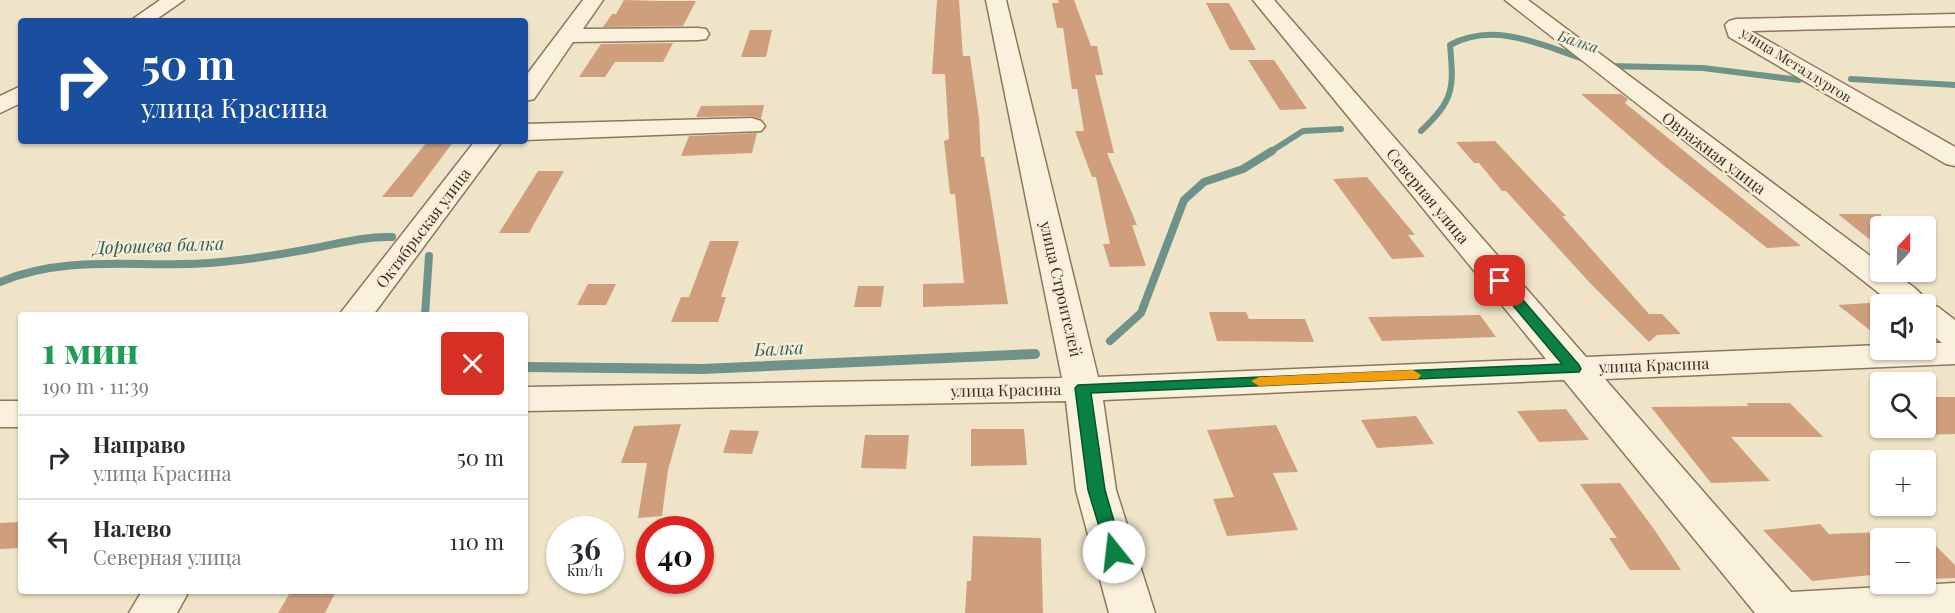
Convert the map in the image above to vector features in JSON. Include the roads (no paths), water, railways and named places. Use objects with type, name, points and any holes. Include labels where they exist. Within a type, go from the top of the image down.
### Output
[{"type":"street","points":[[145,18],[174,0]]},
{"type":"street","points":[[528,90],[593,0]]},
{"type":"street","name":"улица Строителей","points":[[996,0],[1083,388],[1096,490],[1132,613]]},
{"type":"street","name":"Северная улица","points":[[1263,0],[1781,612],[1955,602]]},
{"type":"street","name":"Овражная улица","points":[[1515,0],[1900,294]]},
{"type":"street","name":"улица Металлургов","points":[[1955,20],[1736,25],[1737,32],[1955,158]]},
{"type":"street","points":[[569,36],[698,34]]},
{"type":"street","points":[[0,106],[18,95]]},
{"type":"street","points":[[528,132],[752,126]]},
{"type":"street","name":"Октябрьская улица","points":[[358,312],[487,144]]},
{"type":"street","points":[[1936,322],[1955,336]]},
{"type":"street","name":"улица Красина","points":[[528,399],[1083,388],[1955,353]]},
{"type":"street","points":[[0,414],[18,414]]},
{"type":"street","points":[[152,613],[165,594]]},
{"type":"waterway","name":"Балка","points":[[1421,131],[1446,102],[1452,73],[1450,45],[1467,38],[1503,35],[1538,43],[1590,61]]},
{"type":"waterway","name":"Балка","points":[[1608,66],[1703,68],[1799,80]]},
{"type":"waterway","name":"Балка","points":[[1851,79],[1955,85]]},
{"type":"waterway","name":"Балка","points":[[1270,152],[1303,131],[1341,129]]},
{"type":"waterway","name":"Балка","points":[[1110,341],[1141,313],[1184,200],[1204,182],[1243,169],[1272,151]]},
{"type":"waterway","name":"Дорошева балка","points":[[0,282],[54,267],[221,262],[363,239],[392,237]]},
{"type":"waterway","name":"Балка","points":[[425,312],[429,256]]},
{"type":"waterway","name":"Балка","points":[[528,367],[703,369],[1035,354]]}]
